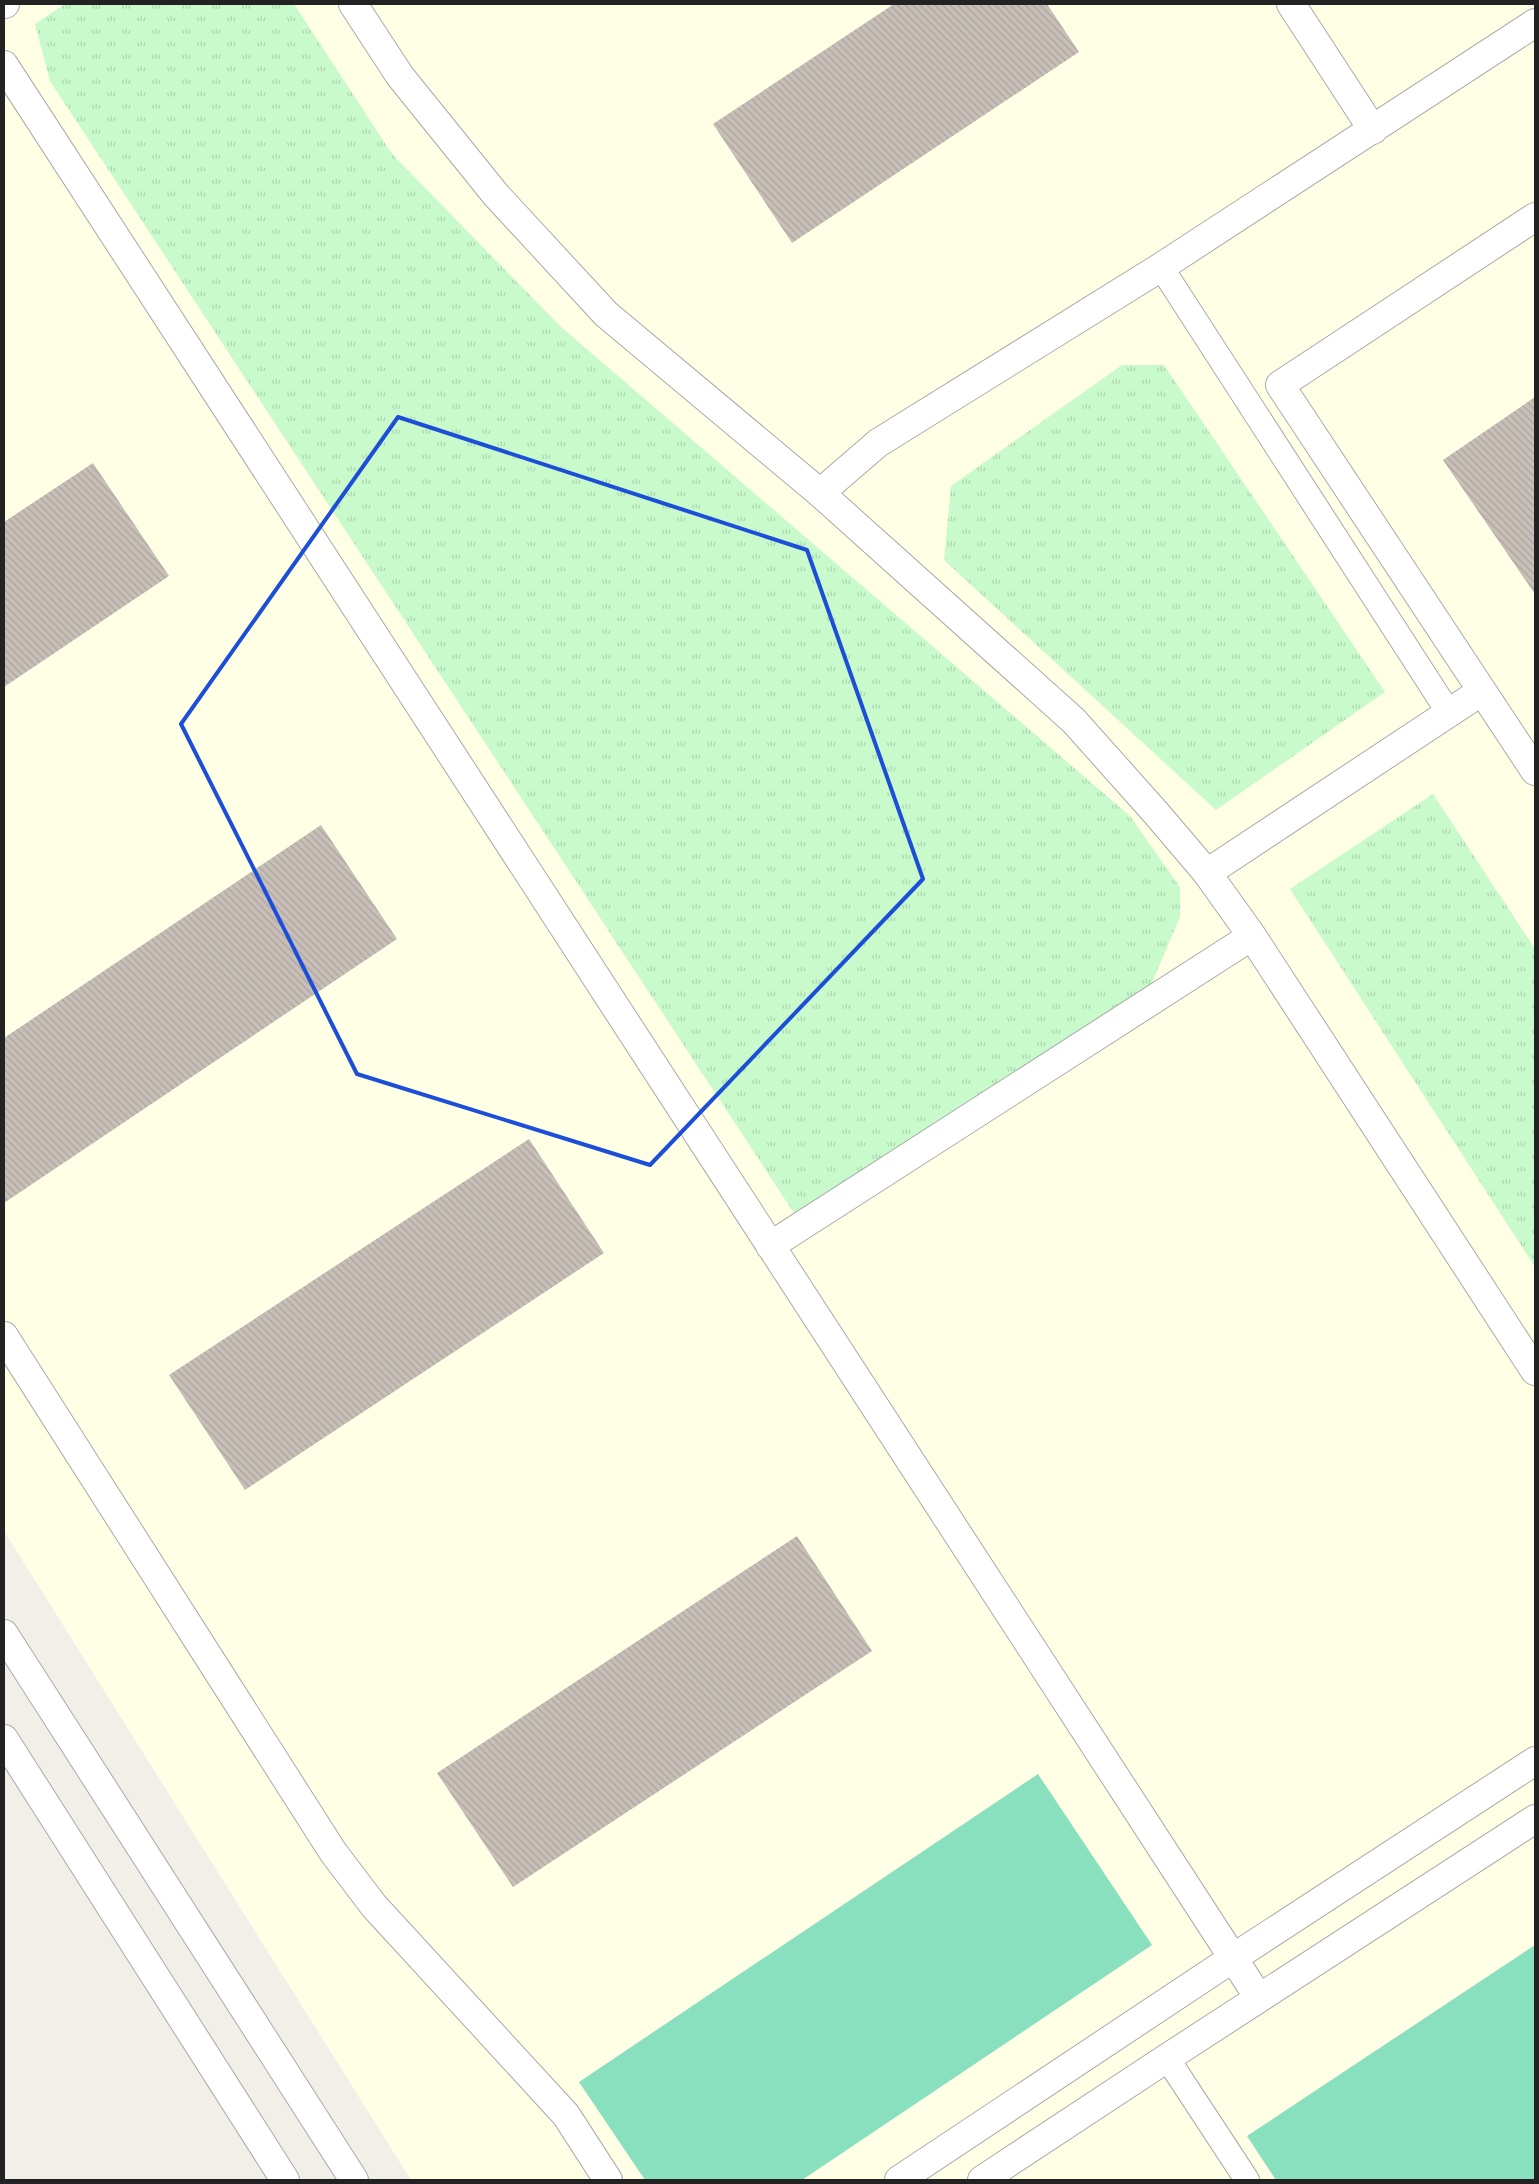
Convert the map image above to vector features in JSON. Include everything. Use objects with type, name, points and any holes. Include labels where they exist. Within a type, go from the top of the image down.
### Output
[{"type":"street","points":[[352,4],[400,76],[496,195],[606,314],[820,493],[1074,721],[1156,813],[1207,873],[1252,936],[1535,1372]]},
{"type":"street","points":[[1291,4],[1373,130]]},
{"type":"street","points":[[820,493],[878,444],[1162,267],[1535,23]]},
{"type":"street","points":[[4,65],[1259,1998]]},
{"type":"street","points":[[1535,217],[1280,385],[1535,771]]},
{"type":"street","points":[[1207,873],[1482,690]]},
{"type":"street","points":[[770,1246],[1252,936]]},
{"type":"street","points":[[4,1336],[333,1852],[374,1906],[566,2115],[608,2180]]},
{"type":"street","points":[[4,1634],[354,2180]]},
{"type":"street","points":[[4,1739],[285,2180]]},
{"type":"street","points":[[899,2180],[1233,1958],[1535,1761]]},
{"type":"street","points":[[982,2180],[1535,1819]]},
{"type":"lane","points":[[1162,267],[1449,713]]},
{"type":"lane","points":[[1167,2058],[1247,2180]]},
{"type":"highlighted area","points":[[398,417],[807,550],[923,879],[650,1165],[357,1074],[181,724]]},
{"type":"shaded area","points":[[4,4],[1535,4],[1535,2180],[411,2180],[4,1531]]},
{"type":"green space","points":[[65,4],[294,4],[392,154],[561,327],[1130,816],[1180,887],[1180,917],[1151,985],[794,1213],[50,81],[35,24]]},
{"type":"green space","points":[[1122,365],[1164,365],[1385,692],[1216,810],[944,560],[951,486]]},
{"type":"green space","points":[[1433,794],[1535,949],[1535,1267],[1290,889]]},
{"type":"green space","points":[[1038,1774],[1152,1945],[802,2180],[645,2180],[579,2082]]},
{"type":"green space","points":[[1535,1945],[1535,2180],[1276,2180],[1247,2136]]},
{"type":"building","points":[[894,4],[1047,4],[1079,52],[792,243],[713,124]]},
{"type":"building","points":[[1535,397],[1535,594],[1443,460]]},
{"type":"building","points":[[93,463],[169,576],[4,687],[4,522]]},
{"type":"building","points":[[321,825],[397,939],[4,1203],[4,1038]]},
{"type":"building","points":[[529,1139],[604,1253],[245,1490],[169,1375]]},
{"type":"building","points":[[797,1536],[872,1651],[513,1887],[437,1773]]}]
